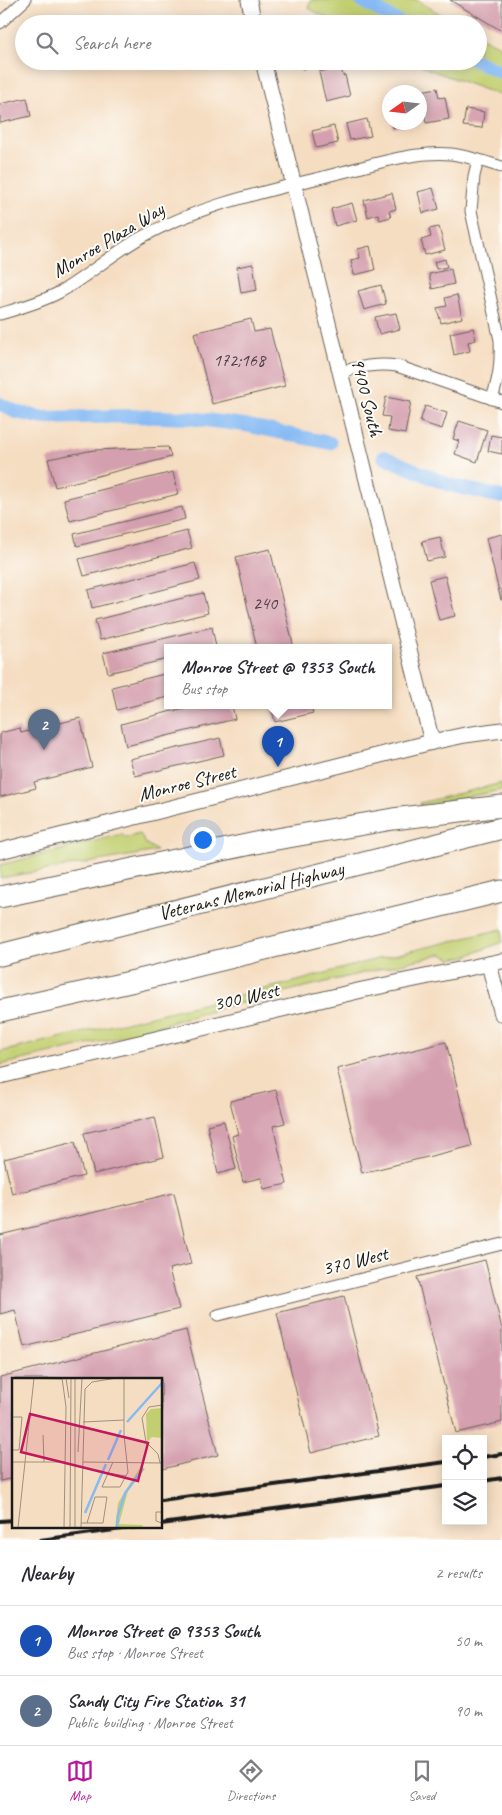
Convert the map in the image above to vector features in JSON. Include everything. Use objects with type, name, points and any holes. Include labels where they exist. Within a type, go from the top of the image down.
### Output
[{"type":"highway","points":[[0,897],[265,841],[393,819],[502,806]]},
{"type":"highway","name":"Veterans Memorial Highway","points":[[0,955],[502,828]]},
{"type":"highway","points":[[0,1011],[139,980],[502,891]]},
{"type":"highway","points":[[0,948],[73,938]]},
{"type":"highway","points":[[0,1026],[139,980]]},
{"type":"street","points":[[0,23],[26,0]]},
{"type":"street","points":[[249,0],[252,15]]},
{"type":"street","name":"9400 South","points":[[265,70],[432,742]]},
{"type":"street","name":"Monroe Plaza Way","points":[[0,314],[43,300],[59,292],[122,249],[171,223],[205,208],[240,197],[394,159],[422,155],[450,154],[502,167]]},
{"type":"street","points":[[340,372],[382,364],[397,366],[497,400],[501,362],[500,340],[497,319],[471,210],[478,160]]},
{"type":"street","name":"Monroe Street","points":[[0,851],[432,742],[502,730]]},
{"type":"street","points":[[496,962],[502,1014]]},
{"type":"street","name":"300 West","points":[[0,1076],[362,990],[496,962]]},
{"type":"street","name":"370 West","points":[[218,1315],[502,1244]]},
{"type":"green space","points":[[311,0],[417,0],[442,15],[322,15],[308,8]]},
{"type":"green space","points":[[487,40],[502,47],[502,96],[431,70],[487,70]]},
{"type":"green space","points":[[502,783],[502,790],[421,806],[420,803]]},
{"type":"green space","points":[[122,834],[124,838],[140,834],[145,843],[157,851],[0,878],[0,865]]},
{"type":"green space","points":[[502,929],[502,942],[467,956],[451,959],[442,954],[247,1001],[108,1040],[0,1065],[0,1052],[294,982],[365,962]]},
{"type":"building","points":[[450,0],[502,0],[502,31],[487,22],[487,15],[475,15]]},
{"type":"building","points":[[342,70],[343,76],[345,75],[350,96],[326,102],[319,72]]},
{"type":"building","points":[[437,88],[439,98],[445,97],[449,119],[427,123],[427,90]]},
{"type":"building","points":[[27,98],[31,116],[0,123],[0,104]]},
{"type":"building","points":[[466,109],[484,112],[482,128],[463,126]]},
{"type":"building","points":[[367,119],[371,136],[350,140],[346,124]]},
{"type":"building","points":[[334,126],[338,143],[316,148],[312,131]]},
{"type":"building","points":[[433,188],[439,209],[423,213],[418,192]]},
{"type":"building","points":[[392,193],[396,209],[389,211],[391,217],[380,220],[378,214],[368,217],[364,200]]},
{"type":"building","points":[[352,203],[357,220],[335,226],[331,209]]},
{"type":"building","points":[[439,227],[445,250],[425,255],[421,240],[431,237],[429,229]]},
{"type":"building","points":[[370,246],[375,270],[354,275],[351,260],[360,258],[358,249]]},
{"type":"building","points":[[445,259],[447,267],[436,269],[434,262]]},
{"type":"building","points":[[253,264],[257,290],[241,293],[237,267]]},
{"type":"building","points":[[451,269],[454,284],[432,289],[429,274]]},
{"type":"building","points":[[381,285],[386,304],[364,310],[358,291]]},
{"type":"building","points":[[457,295],[462,318],[441,323],[437,308],[447,306],[445,298]]},
{"type":"building","points":[[396,313],[400,329],[379,334],[375,317]]},
{"type":"building","points":[[251,319],[254,332],[270,329],[285,386],[212,404],[194,333]]},
{"type":"building","points":[[473,328],[476,340],[468,342],[470,351],[454,355],[450,333]]},
{"type":"building","points":[[386,397],[411,402],[405,434],[388,431],[390,417],[382,416]]},
{"type":"building","points":[[425,406],[447,413],[442,429],[420,422]]},
{"type":"building","points":[[459,421],[487,430],[477,462],[455,454],[459,441],[453,439]]},
{"type":"building","points":[[491,435],[502,437],[502,454],[488,451]]},
{"type":"building","points":[[168,447],[171,457],[55,487],[48,459],[94,450]]},
{"type":"building","points":[[173,472],[178,494],[70,521],[64,499]]},
{"type":"building","points":[[182,507],[185,519],[77,546],[74,534]]},
{"type":"building","points":[[187,531],[192,548],[84,576],[79,559]]},
{"type":"building","points":[[502,534],[502,600],[501,600],[486,538]]},
{"type":"building","points":[[440,537],[445,557],[427,561],[422,541]]},
{"type":"building","points":[[270,549],[293,644],[256,644],[236,557]]},
{"type":"building","points":[[195,563],[200,580],[92,608],[88,590]]},
{"type":"building","points":[[445,576],[455,616],[439,620],[429,580]]},
{"type":"building","points":[[203,593],[208,613],[100,640],[95,620]]},
{"type":"building","points":[[212,627],[215,644],[164,644],[164,660],[108,673],[103,653]]},
{"type":"building","points":[[164,674],[164,698],[117,710],[112,687]]},
{"type":"building","points":[[180,709],[233,709],[235,719],[126,746],[121,724]]},
{"type":"building","points":[[272,709],[312,709],[313,713],[275,722]]},
{"type":"building","points":[[80,718],[92,767],[34,782],[36,788],[0,797],[0,733],[20,728],[21,733]]},
{"type":"building","points":[[220,738],[224,755],[135,776],[130,759]]},
{"type":"building","points":[[446,1042],[472,1146],[362,1173],[337,1069]]},
{"type":"building","points":[[276,1090],[285,1123],[273,1126],[287,1184],[264,1189],[261,1178],[243,1182],[232,1136],[238,1134],[230,1101]]},
{"type":"building","points":[[155,1117],[164,1157],[94,1174],[84,1133]]},
{"type":"building","points":[[224,1121],[236,1169],[218,1174],[207,1125]]},
{"type":"building","points":[[75,1142],[84,1176],[12,1194],[4,1159]]},
{"type":"building","points":[[174,1193],[191,1264],[169,1269],[179,1309],[24,1347],[15,1310],[0,1314],[0,1235]]},
{"type":"building","points":[[485,1260],[502,1329],[502,1422],[456,1433],[417,1277]]},
{"type":"building","points":[[344,1296],[379,1436],[311,1453],[277,1313]]},
{"type":"building","points":[[186,1330],[218,1455],[162,1469],[162,1378],[12,1378],[12,1478],[0,1481],[0,1377]]},
{"type":"waterway","points":[[361,0],[387,15]]},
{"type":"waterway","points":[[487,66],[502,73]]},
{"type":"waterway","points":[[0,404],[16,412],[44,418],[129,416],[189,418],[245,425],[330,443]]},
{"type":"waterway","points":[[384,457],[449,485],[502,497]]},
{"type":"railway","points":[[487,1456],[502,1454]]},
{"type":"railway","points":[[162,1500],[442,1463]]},
{"type":"railway","points":[[487,1480],[502,1478]]},
{"type":"railway","points":[[162,1524],[442,1487]]},
{"type":"railway","points":[[0,1521],[12,1520]]},
{"type":"railway","points":[[40,1540],[129,1528]]},
{"type":"place","name":"Sandy City Fire Station 31","points":[[44,750]]},
{"type":"place","name":"Monroe Street @ 9353 South","points":[[278,767]]}]
